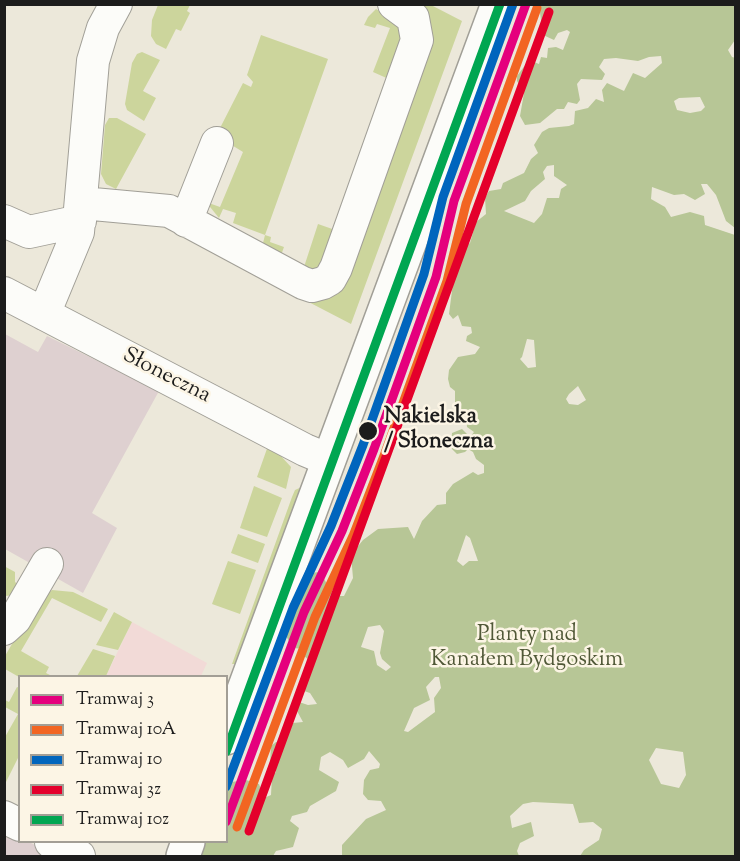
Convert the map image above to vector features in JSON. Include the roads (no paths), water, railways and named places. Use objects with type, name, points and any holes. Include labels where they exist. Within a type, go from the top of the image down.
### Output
[{"type":"main road","points":[[228,733],[498,4]]},
{"type":"street","points":[[45,314],[75,241],[81,212],[93,62],[103,28],[116,4]]},
{"type":"street","points":[[4,221],[29,232],[81,212],[169,212],[186,221],[249,242],[308,286],[323,283],[333,275],[417,40],[413,18],[394,4]]},
{"type":"street","points":[[186,221],[218,143]]},
{"type":"street","name":"Słoneczna","points":[[4,293],[305,450],[329,460]]},
{"type":"street","points":[[4,629],[15,619],[47,564]]},
{"type":"street","points":[[4,817],[18,824]]},
{"type":"street","points":[[53,843],[79,856]]},
{"type":"tram line","name":"10z","points":[[228,747],[500,4]]},
{"type":"tram line","name":"10","points":[[228,782],[293,608],[331,526],[363,445],[424,274],[443,197],[513,4]]},
{"type":"tram line","name":"3","points":[[228,817],[304,612],[342,531],[374,449],[436,277],[454,201],[526,4]]},
{"type":"tram line","name":"10A","points":[[237,827],[315,617],[353,536],[385,453],[447,281],[466,204],[537,8]]},
{"type":"tram line","name":"3z","points":[[249,831],[549,12]]},
{"type":"place","name":"Nakielska / Słoneczna","points":[[368,431]]},
{"type":"park label","name":"Planty nad Kanałem Bydgoskim","points":[[527,648]]}]
